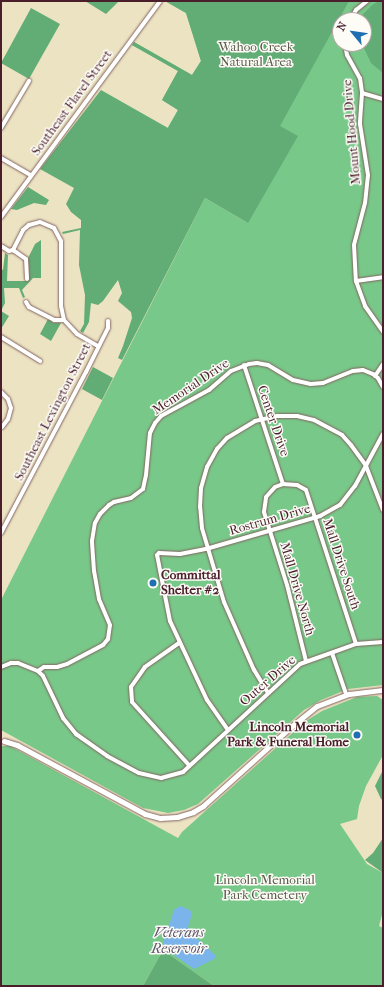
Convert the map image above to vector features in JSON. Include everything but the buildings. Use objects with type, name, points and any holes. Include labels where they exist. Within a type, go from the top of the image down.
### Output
[{"type":"main road","points":[[2,740],[17,744],[145,814],[160,818],[177,817],[193,812],[203,806],[317,706],[346,694],[383,690]]},
{"type":"street","name":"Southeast Flavel Street","points":[[1,217],[160,1]]},
{"type":"street","points":[[355,12],[367,1]]},
{"type":"street","name":"Mount Hood Drive","points":[[347,52],[360,78],[362,93],[360,124],[367,161],[368,182],[365,203],[354,245],[356,281],[365,306],[383,332]]},
{"type":"street","points":[[1,128],[29,81]]},
{"type":"street","points":[[362,93],[383,99]]},
{"type":"street","points":[[1,158],[31,175]]},
{"type":"street","points":[[13,250],[23,230],[29,225],[36,222],[46,223],[57,231],[61,241],[61,306],[64,320],[71,329],[98,346]]},
{"type":"street","points":[[1,246],[9,251],[13,250],[26,259],[27,279]]},
{"type":"street","points":[[356,281],[383,277]]},
{"type":"street","points":[[26,302],[30,306],[54,320],[64,320]]},
{"type":"street","name":"Southeast Lexington Street","points":[[1,533],[108,328],[108,321]]},
{"type":"street","points":[[1,337],[40,361]]},
{"type":"street","name":"Memorial Drive","points":[[38,671],[44,667],[57,667],[67,664],[102,645],[108,639],[110,624],[99,599],[94,571],[92,548],[93,529],[97,518],[104,509],[114,502],[135,496],[143,489],[146,475],[150,433],[155,423],[161,416],[205,393],[231,371],[244,365],[262,363],[272,367],[293,380],[311,384],[329,381],[358,370],[368,372],[375,376]]},
{"type":"street","points":[[383,364],[375,376],[383,387]]},
{"type":"street","name":"Center Drive","points":[[244,365],[283,484]]},
{"type":"street","points":[[1,392],[8,399],[11,408],[8,419],[2,427]]},
{"type":"street","points":[[268,694],[254,670],[224,602],[202,528],[200,507],[201,488],[207,467],[217,449],[227,438],[255,421],[277,416],[291,416],[314,420],[342,435],[366,466],[383,510]]},
{"type":"street","points":[[366,466],[383,434]]},
{"type":"street","name":"Rostrum Drive","points":[[179,643],[170,621],[157,555],[159,553],[180,554],[208,548],[315,517],[340,505],[355,486],[366,466]]},
{"type":"street","name":"Mall Drive South","points":[[283,484],[297,485],[306,490],[356,644]]},
{"type":"street","name":"Mall Drive North","points":[[283,484],[275,487],[266,497],[264,512],[287,585],[306,661]]},
{"type":"street","name":"Outer Drive","points":[[38,671],[43,676],[59,711],[70,727],[83,739],[107,756],[140,773],[156,778],[175,775],[189,766],[295,668],[306,661],[356,644],[383,642]]},
{"type":"street","points":[[189,766],[132,702],[131,687],[145,667],[179,643],[207,700],[228,730]]},
{"type":"street","points":[[332,653],[346,694]]},
{"type":"street","points":[[1,667],[11,663],[18,663],[38,671]]},
{"type":"green space","points":[[85,1],[119,1],[106,14]]},
{"type":"green space","name":"Wahoo Creek Natural Area","points":[[165,1],[383,1],[383,685],[348,689],[321,700],[304,710],[198,804],[184,810],[168,813],[143,808],[1,730],[1,600],[205,198],[248,223],[161,139],[178,110],[162,100],[178,71],[132,45],[134,42],[192,75],[201,61],[186,13]]},
{"type":"green space","name":"Wahoo Creek Natural Area","points":[[165,1],[349,1],[343,12],[332,12],[332,32],[280,126],[298,136],[248,223],[205,198],[122,360],[118,358],[132,318],[131,312],[118,301],[122,293],[118,280],[103,301],[98,305],[91,303],[89,322],[83,333],[80,331],[84,324],[85,295],[79,265],[80,230],[63,234],[62,232],[81,228],[81,220],[71,212],[66,204],[74,188],[40,169],[101,90],[168,128],[178,110],[162,100],[178,71],[132,45],[134,42],[192,75],[201,61],[186,13]]},
{"type":"green space","points":[[379,1],[383,1],[383,73],[371,63],[366,52],[372,52],[372,12],[365,12]]},
{"type":"green space","points":[[31,8],[60,24],[29,79],[1,63]]},
{"type":"green space","points":[[28,187],[49,200],[46,205],[34,203],[17,210],[11,209]]},
{"type":"green space","points":[[41,240],[41,278],[33,278],[22,290],[25,297],[23,298],[19,288],[4,288],[5,303],[1,311],[1,269],[3,270],[5,253],[8,255],[7,281],[25,281],[29,277],[28,258],[35,244]]},
{"type":"green space","points":[[1,311],[9,316],[1,329]]},
{"type":"green space","points":[[48,319],[54,323],[61,323],[51,341],[40,334]]},
{"type":"green space","points":[[93,367],[113,378],[102,400],[82,389]]},
{"type":"green space","name":"Lincoln Memorial Park Cemetery","points":[[377,696],[383,700],[383,755],[366,786],[359,806],[357,819],[340,824],[367,864],[383,873],[383,911],[379,926],[383,928],[383,986],[214,986],[163,950],[143,986],[1,986],[1,746],[10,746],[178,838],[182,832],[306,721],[322,711],[357,697]]},
{"type":"green space","points":[[383,770],[383,800],[381,799],[375,786]]},
{"type":"green space","points":[[383,838],[383,873],[365,860],[373,853]]},
{"type":"green space","points":[[163,950],[214,986],[143,986]]},
{"type":"water","name":"Veterans Reservoir","points":[[180,906],[190,910],[192,914],[188,927],[192,934],[215,955],[216,958],[194,969],[164,948],[163,943],[174,910]]},
{"type":"place","name":"Committal Shelter #2","points":[[153,583]]},
{"type":"place","name":"Lincoln Memorial Park & Funeral Home","points":[[357,735]]}]
